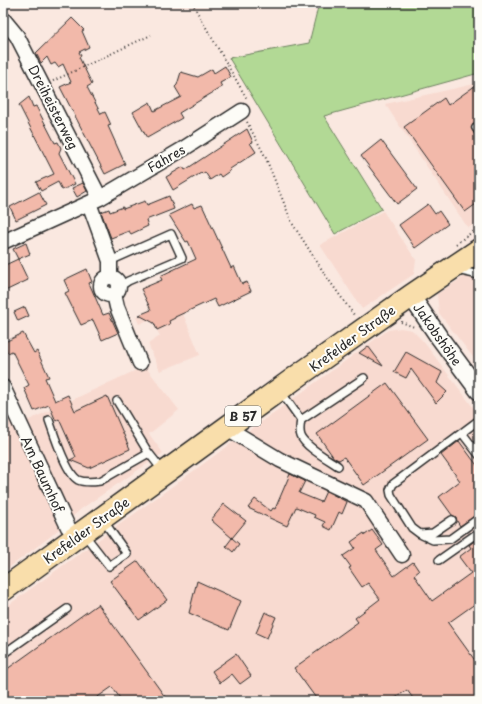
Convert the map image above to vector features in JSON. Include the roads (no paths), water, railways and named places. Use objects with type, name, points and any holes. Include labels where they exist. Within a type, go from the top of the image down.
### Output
[{"type":"main road","name":"Krefelder Straße","points":[[3,590],[279,390],[411,296],[479,250]]},
{"type":"street","name":"Dreiheisterweg","points":[[3,19],[17,36],[43,85],[95,201]]},
{"type":"street","name":"Fahres","points":[[3,242],[95,201],[183,149],[242,111]]},
{"type":"street","points":[[95,201],[110,261],[118,307],[140,363]]},
{"type":"street","name":"Jakobshöhe","points":[[411,296],[479,391]]},
{"type":"street","name":"Am Baumhof","points":[[3,387],[68,528],[79,535]]},
{"type":"street","points":[[227,428],[280,460],[366,501],[402,555]]},
{"type":"lane","points":[[110,261],[171,234],[182,258],[115,286]]},
{"type":"lane","points":[[451,270],[479,275]]},
{"type":"lane","points":[[301,420],[364,378]]},
{"type":"lane","points":[[279,390],[301,420],[301,437],[306,445],[338,466]]},
{"type":"lane","points":[[117,401],[149,453],[165,473]]},
{"type":"lane","points":[[49,420],[69,471],[81,481],[100,481],[149,453]]},
{"type":"lane","points":[[479,420],[410,470],[393,484],[390,490],[390,495],[412,528],[420,534],[433,540],[450,539],[479,518]]},
{"type":"lane","points":[[462,433],[479,454]]},
{"type":"lane","points":[[79,535],[109,566],[127,554],[102,518]]},
{"type":"lane","points":[[420,534],[433,533],[452,520]]},
{"type":"lane","points":[[439,560],[479,532]]},
{"type":"lane","points":[[3,654],[67,610]]}]
